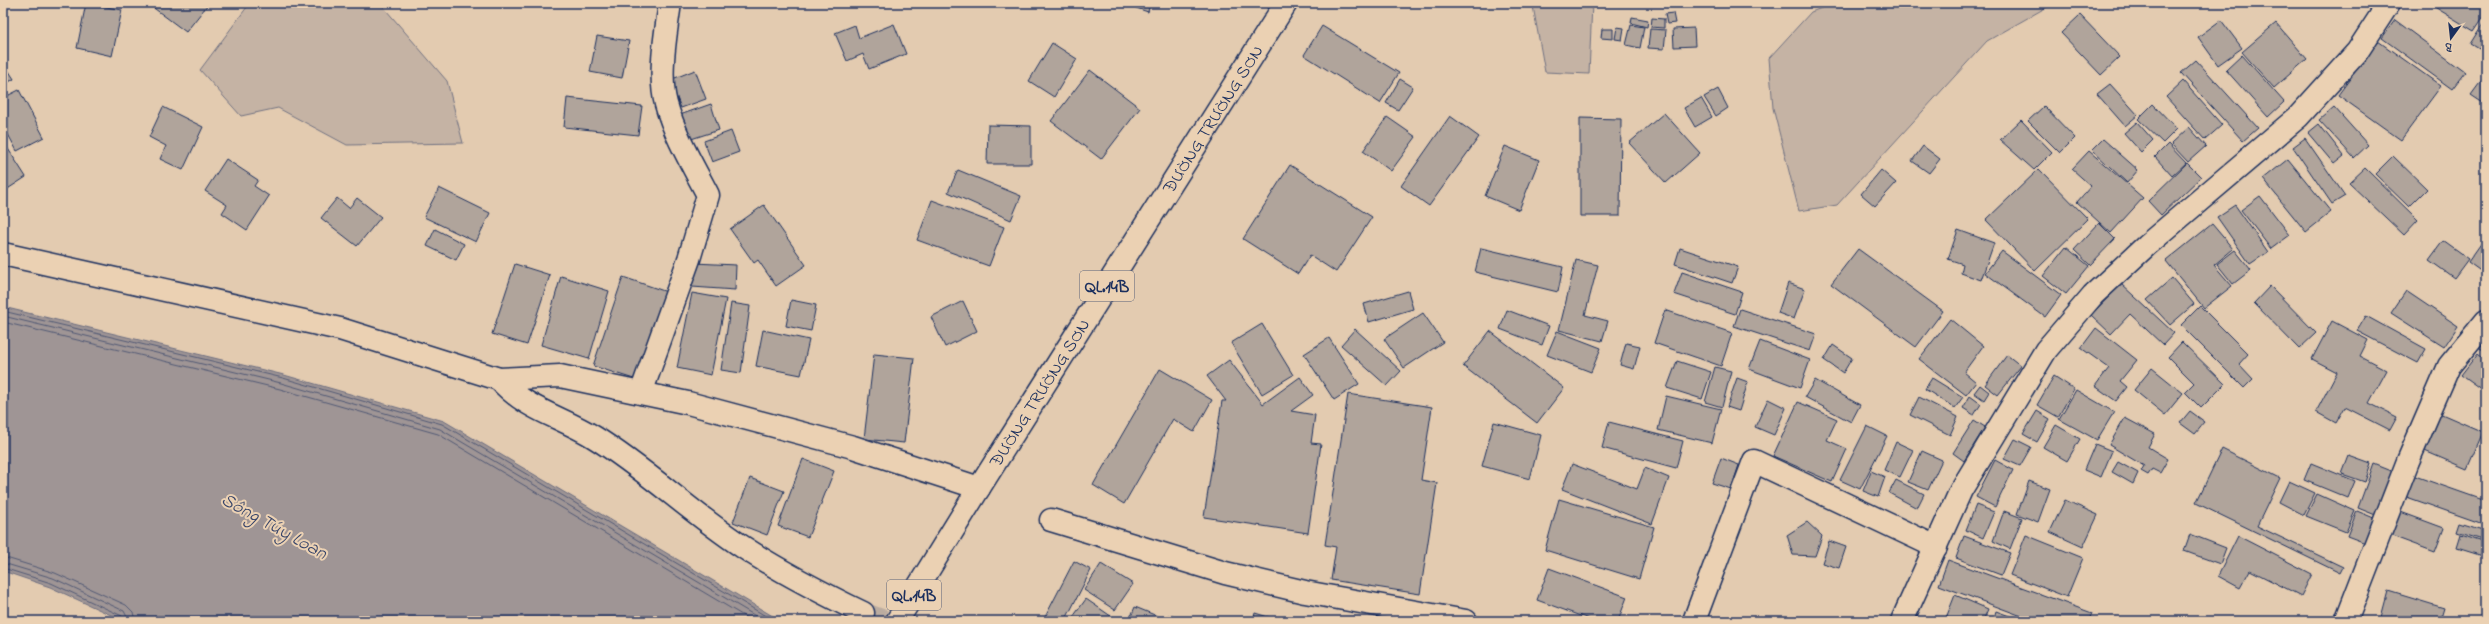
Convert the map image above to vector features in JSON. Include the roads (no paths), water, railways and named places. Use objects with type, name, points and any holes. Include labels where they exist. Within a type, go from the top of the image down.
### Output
[{"type":"main road","points":[[641,393],[690,259],[708,195],[682,146],[666,102],[663,66],[670,3]]},
{"type":"main road","name":"ĐƯỜNG TRƯỜNG SƠN","points":[[897,621],[930,570],[979,488],[1286,3]]},
{"type":"main road","points":[[1902,621],[1961,490],[2046,350],[2093,295],[2146,245],[2298,117],[2357,52],[2389,3]]},
{"type":"main road","points":[[3,254],[340,329],[499,379],[560,376],[688,403],[853,447],[979,488]]},
{"type":"main road","points":[[2346,621],[2408,461],[2449,366],[2486,322]]},
{"type":"main road","points":[[499,379],[512,394],[532,406],[594,436],[742,547],[820,592],[863,613]]},
{"type":"main road","points":[[1694,621],[1754,461],[1936,547]]},
{"type":"main road","points":[[1051,520],[1225,573],[1298,590],[1466,621]]},
{"type":"water","name":"Sông Túy Loan","points":[[3,307],[284,375],[444,421],[781,621],[124,621],[50,587],[3,571]]},
{"type":"tunnel","points":[[863,613],[884,621]]}]
